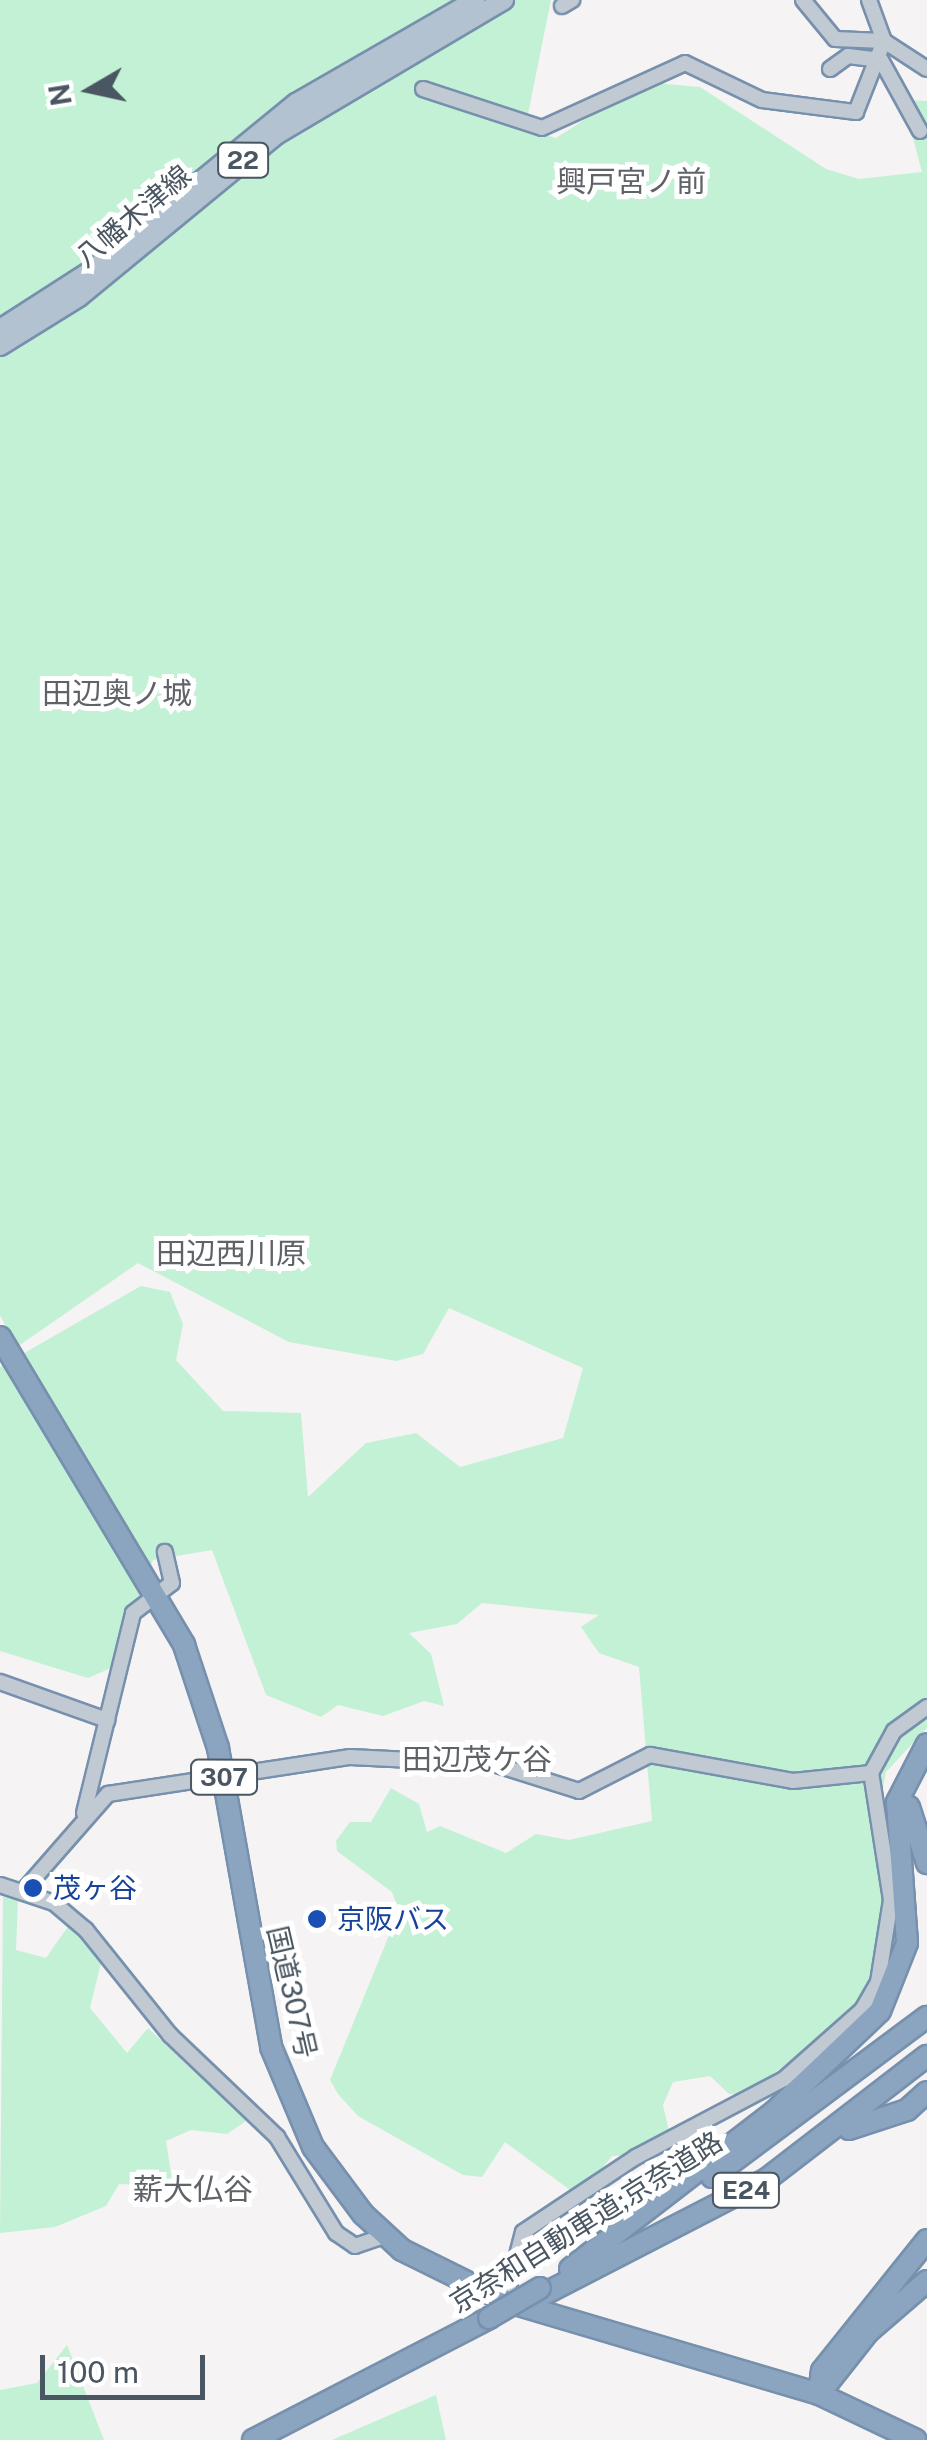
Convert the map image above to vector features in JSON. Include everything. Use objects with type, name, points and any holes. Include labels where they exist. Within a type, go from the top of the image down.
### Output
[{"type":"highway","name":"国道307号","points":[[0,1337],[159,1595],[205,1700],[225,1779],[272,2046],[313,2147],[384,2236],[505,2301],[818,2394],[916,2440]]},
{"type":"highway","points":[[570,2268],[774,2112],[880,2011],[907,1943],[897,1802],[927,1744]]},
{"type":"highway","points":[[927,1759],[909,1814],[927,1863]]},
{"type":"highway","name":"京奈和自動車道;京奈道路","points":[[543,2291],[570,2268],[734,2162],[927,2017]]},
{"type":"highway","name":"京奈和自動車道;京奈道路","points":[[269,2440],[543,2291],[766,2179],[829,2136],[927,2056]]},
{"type":"highway","points":[[829,2136],[907,2110],[927,2092]]},
{"type":"highway","points":[[818,2394],[927,2240]]},
{"type":"highway","points":[[887,2301],[927,2256]]},
{"type":"highway","points":[[887,2301],[927,2284]]},
{"type":"highway","name":"京奈和自動車道;京奈道路","points":[[253,2440],[491,2320]]},
{"type":"main road","name":"八幡木津線","points":[[0,329],[92,270],[296,103],[474,0]]},
{"type":"main road","name":"八幡木津線","points":[[0,346],[79,298],[276,135],[504,0]]},
{"type":"street","points":[[802,0],[835,39],[884,40],[927,69]]},
{"type":"street","points":[[869,0],[884,40]]},
{"type":"street","points":[[423,89],[542,128],[685,63],[762,100],[856,112],[872,59],[884,40]]},
{"type":"street","points":[[830,70],[848,56],[872,59],[920,131]]},
{"type":"street","points":[[84,1813],[133,1613],[172,1582],[165,1552]]},
{"type":"street","points":[[0,1682],[107,1720]]},
{"type":"street","points":[[505,2301],[522,2232],[636,2157],[784,2079],[862,2010],[878,1982],[891,1900],[870,1773],[894,1731],[927,1707]]},
{"type":"street","points":[[24,1890],[84,1813],[108,1794],[384,1756],[494,1764],[580,1791],[650,1755],[793,1780],[870,1773]]},
{"type":"street","points":[[0,1886],[24,1890],[86,1930],[170,2036],[262,2118],[336,2233],[355,2246],[384,2236]]},
{"type":"green space","points":[[0,0],[551,0],[525,129],[556,138],[643,82],[700,87],[826,169],[859,179],[922,172],[903,100],[927,101],[927,1728],[886,1772],[877,1821],[886,1918],[861,2005],[748,2094],[729,2094],[710,2076],[673,2082],[663,2105],[670,2136],[645,2155],[612,2156],[592,2181],[570,2190],[505,2142],[482,2177],[463,2175],[358,2116],[338,2094],[330,2080],[399,1911],[392,1892],[337,1851],[336,1841],[350,1822],[371,1822],[391,1788],[419,1804],[427,1832],[440,1826],[506,1853],[536,1834],[569,1840],[652,1821],[639,1667],[599,1653],[581,1627],[599,1615],[482,1603],[457,1624],[409,1633],[431,1654],[444,1706],[424,1701],[383,1716],[338,1705],[321,1717],[266,1695],[212,1550],[153,1560],[111,1668],[88,1678],[0,1651],[0,1367],[141,1286],[170,1292],[183,1324],[176,1360],[223,1411],[301,1413],[308,1497],[366,1443],[416,1433],[460,1467],[563,1438],[583,1368],[449,1308],[423,1354],[396,1361],[289,1342],[138,1263],[17,1347],[0,1315]]},
{"type":"green space","points":[[3,1897],[18,1899],[16,1950],[46,1958],[69,1925],[101,1963],[90,2008],[127,2053],[148,2028],[246,2121],[227,2134],[191,2130],[166,2141],[173,2186],[119,2184],[106,2206],[55,2227],[0,2233]]},
{"type":"green space","points":[[67,2345],[104,2440],[0,2440],[0,2390],[37,2383]]},
{"type":"green space","points":[[436,2395],[446,2440],[332,2440]]},
{"type":"place","name":"茂ヶ谷","points":[[33,1888]]},
{"type":"place","name":"京阪バス","points":[[317,1919]]},
{"type":"district","name":"興戸宮ノ前","points":[[631,181]]},
{"type":"district","name":"田辺奥ノ城","points":[[117,693]]},
{"type":"district","name":"田辺西川原","points":[[231,1253]]},
{"type":"district","name":"田辺茂ケ谷","points":[[477,1759]]},
{"type":"district","name":"薪大仏谷","points":[[193,2189]]}]
